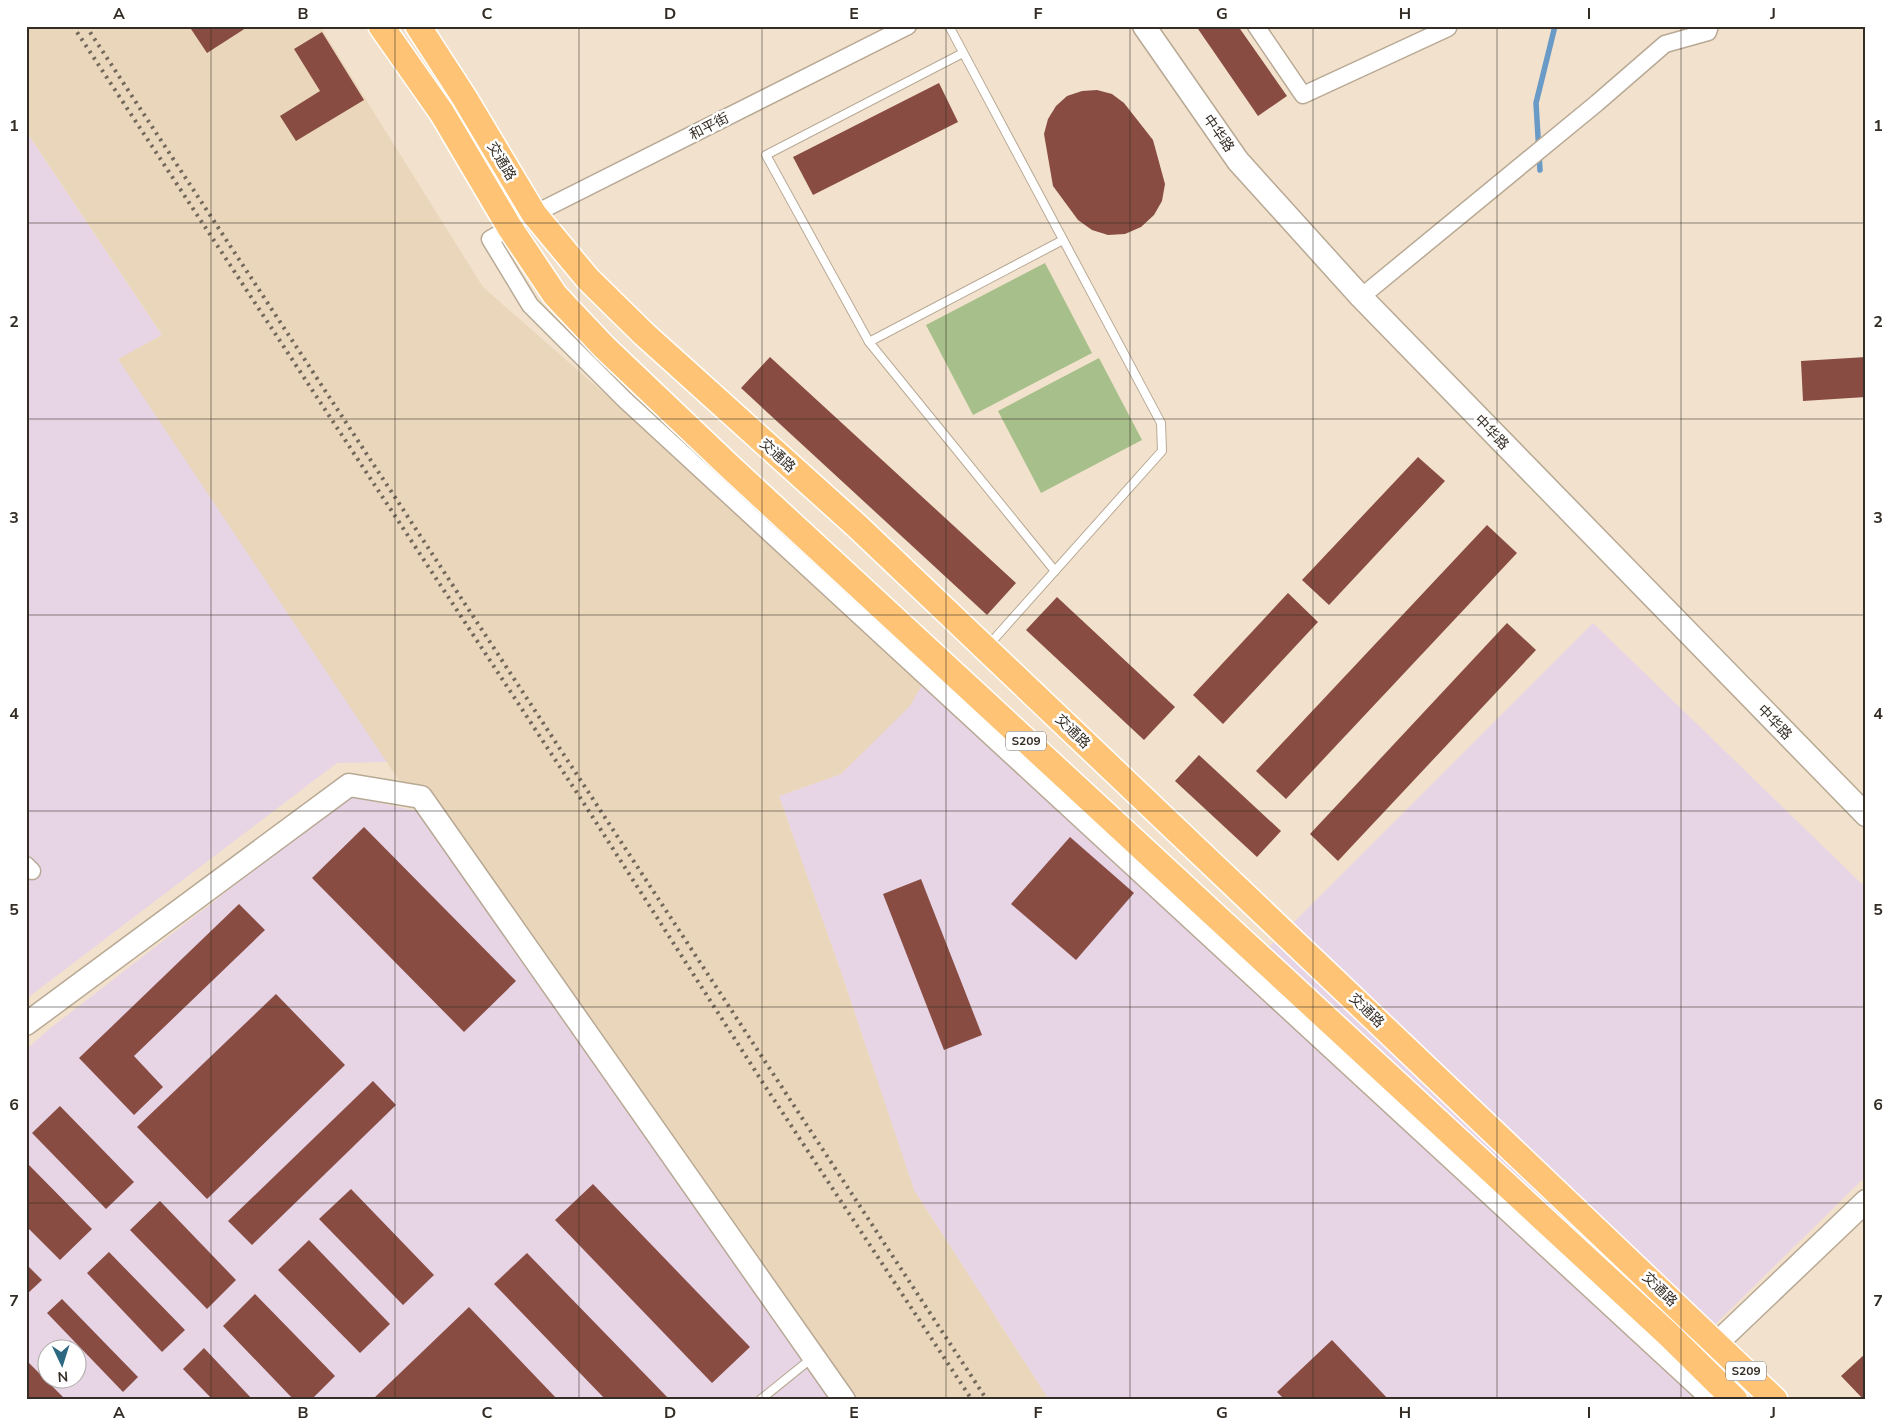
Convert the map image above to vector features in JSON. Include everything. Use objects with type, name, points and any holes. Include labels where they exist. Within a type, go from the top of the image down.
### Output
[{"type":"main road","name":"交通路","points":[[381,26],[442,113],[500,233],[604,347],[714,452],[1736,1400]]},
{"type":"main road","name":"交通路","points":[[418,26],[464,97],[534,214],[588,279],[644,334],[857,526],[1775,1400]]},
{"type":"street","name":"和平街","points":[[500,233],[534,214],[908,26]]},
{"type":"street","name":"中华路","points":[[1144,26],[1238,160],[1361,297],[1866,815]]},
{"type":"street","points":[[1256,26],[1303,95],[1448,28],[1447,26]]},
{"type":"street","points":[[1361,297],[1546,145],[1665,44],[1708,32],[1710,26]]},
{"type":"street","points":[[500,233],[530,305],[625,400],[1710,1400]]},
{"type":"street","points":[[26,1024],[349,785],[421,797],[844,1400]]},
{"type":"street","points":[[1698,1363],[1716,1343],[1866,1201]]},
{"type":"lane","points":[[949,26],[1161,423],[1162,451],[986,648]]},
{"type":"lane","points":[[963,53],[766,155],[869,342],[1055,571]]},
{"type":"lane","points":[[869,342],[1063,240]]},
{"type":"lane","points":[[760,1400],[813,1357]]},
{"type":"shaded area","points":[[26,26],[320,26],[483,287],[927,676],[910,706],[841,774],[779,796],[843,978],[914,1190],[1049,1400],[837,1400],[420,812],[118,359],[162,335],[26,131]]},
{"type":"shaded area","points":[[26,131],[162,335],[119,359],[387,762],[337,763],[26,999]]},
{"type":"shaded area","points":[[1593,623],[1866,888],[1866,1176],[1684,1355],[1737,1400],[1049,1400],[914,1190],[843,978],[779,796],[841,774],[927,676],[1250,966]]},
{"type":"shaded area","points":[[350,796],[420,812],[837,1400],[26,1400],[26,1050],[48,1030]]},
{"type":"green space","points":[[1045,263],[1092,353],[973,415],[926,325]]},
{"type":"green space","points":[[1099,358],[1142,440],[1041,493],[998,411]]},
{"type":"building","points":[[194,26],[249,26],[207,53],[191,29]]},
{"type":"building","points":[[1196,26],[1238,26],[1287,96],[1258,116]]},
{"type":"building","points":[[322,32],[364,100],[296,141],[280,116],[320,91],[294,49]]},
{"type":"building","points":[[939,83],[958,122],[813,195],[793,157]]},
{"type":"building","points":[[1097,90],[1112,94],[1124,103],[1153,140],[1165,184],[1162,201],[1154,215],[1141,227],[1125,234],[1108,235],[1092,230],[1078,220],[1053,186],[1044,134],[1048,119],[1056,106],[1067,96],[1082,91]]},
{"type":"building","points":[[770,357],[1016,583],[987,615],[741,388]]},
{"type":"building","points":[[1866,357],[1866,397],[1803,401],[1801,361]]},
{"type":"building","points":[[1418,457],[1445,481],[1329,605],[1302,580]]},
{"type":"building","points":[[1487,525],[1517,553],[1286,799],[1256,771]]},
{"type":"building","points":[[1288,593],[1318,622],[1223,724],[1193,695]]},
{"type":"building","points":[[1057,597],[1175,707],[1144,740],[1026,630]]},
{"type":"building","points":[[1507,623],[1536,650],[1338,861],[1310,834]]},
{"type":"building","points":[[1199,755],[1281,831],[1257,857],[1175,781]]},
{"type":"building","points":[[364,827],[516,981],[464,1032],[312,878]]},
{"type":"building","points":[[1070,837],[1134,893],[1076,960],[1011,904]]},
{"type":"building","points":[[921,879],[982,1035],[944,1050],[883,894]]},
{"type":"building","points":[[239,904],[265,930],[134,1056],[163,1087],[134,1115],[79,1058]]},
{"type":"building","points":[[276,994],[345,1065],[207,1199],[137,1127]]},
{"type":"building","points":[[373,1081],[396,1105],[252,1245],[228,1221]]},
{"type":"building","points":[[60,1106],[134,1182],[106,1209],[32,1133]]},
{"type":"building","points":[[26,1162],[92,1229],[60,1260],[26,1226]]},
{"type":"building","points":[[593,1184],[750,1347],[712,1383],[555,1220]]},
{"type":"building","points":[[351,1189],[434,1275],[403,1305],[319,1219]]},
{"type":"building","points":[[160,1201],[236,1280],[207,1309],[130,1230]]},
{"type":"building","points":[[309,1240],[390,1324],[360,1353],[278,1270]]},
{"type":"building","points":[[109,1252],[185,1330],[162,1352],[87,1273]]},
{"type":"building","points":[[527,1253],[670,1400],[606,1400],[494,1284]]},
{"type":"building","points":[[26,1264],[42,1280],[26,1295]]},
{"type":"building","points":[[255,1294],[335,1376],[311,1400],[294,1400],[223,1326]]},
{"type":"building","points":[[62,1299],[138,1377],[123,1392],[88,1356],[88,1338],[71,1338],[47,1313]]},
{"type":"building","points":[[469,1307],[558,1400],[372,1400]]},
{"type":"building","points":[[1332,1340],[1389,1400],[1285,1400],[1277,1392]]},
{"type":"building","points":[[204,1348],[253,1400],[213,1400],[183,1369]]},
{"type":"building","points":[[1866,1353],[1866,1400],[1864,1400],[1841,1376]]},
{"type":"building","points":[[26,1360],[38,1372],[38,1388],[54,1388],[66,1400],[26,1400]]},
{"type":"waterway","points":[[1540,170],[1536,103],[1555,26]]},
{"type":"railway","points":[[73,26],[583,802],[763,1083],[972,1400]]},
{"type":"railway","points":[[86,26],[987,1400]]}]
